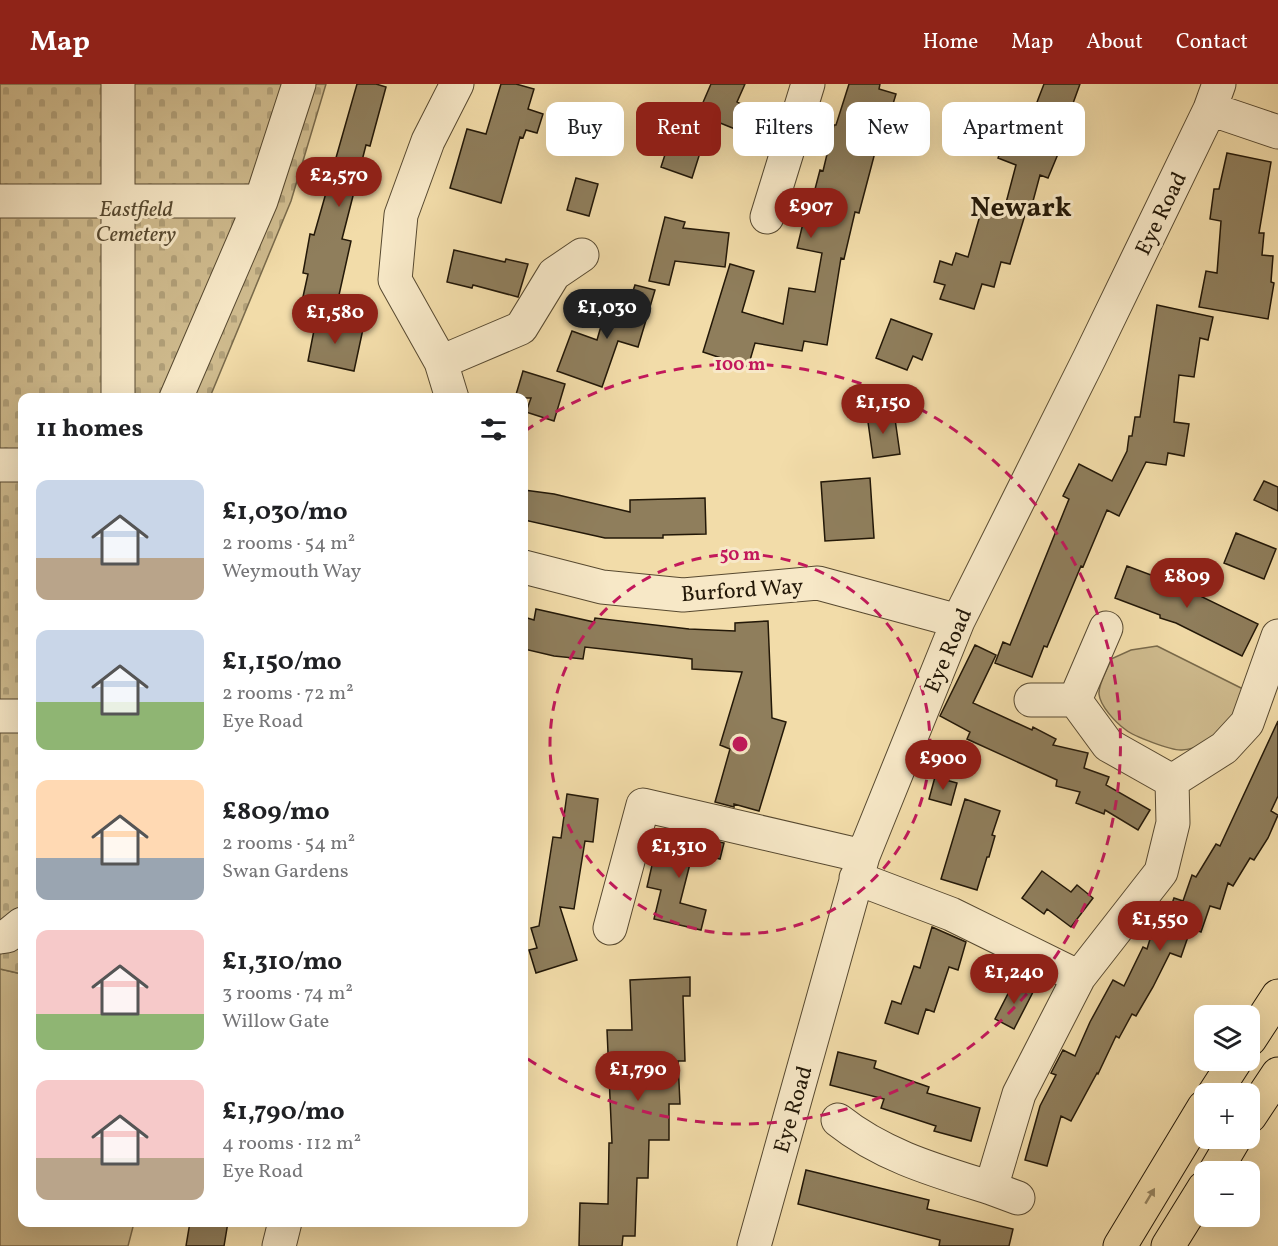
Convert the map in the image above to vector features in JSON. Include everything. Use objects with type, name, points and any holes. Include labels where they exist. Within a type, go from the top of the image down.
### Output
[{"type":"highway","points":[[1260,1024],[1278,996]]},
{"type":"highway","points":[[1260,1101],[1278,1074]]},
{"type":"highway","points":[[1120,1246],[1194,1124]]},
{"type":"highway","points":[[1168,1246],[1194,1204]]},
{"type":"street","points":[[118,84],[118,393]]},
{"type":"street","points":[[178,393],[261,201],[299,84]]},
{"type":"street","points":[[450,393],[441,362],[395,280],[401,215],[428,141],[457,84]]},
{"type":"street","points":[[767,216],[808,84]]},
{"type":"street","points":[[1215,96],[1278,132]]},
{"type":"street","name":"Eye Road","points":[[754,1246],[860,867],[958,621],[1095,346],[1215,96]]},
{"type":"street","points":[[0,201],[261,201]]},
{"type":"street","points":[[441,362],[521,328],[554,274],[582,255]]},
{"type":"street","points":[[0,465],[18,465]]},
{"type":"street","name":"Burford Way","points":[[528,568],[602,587],[683,596],[818,583],[958,621]]},
{"type":"street","points":[[1075,700],[1106,628]]},
{"type":"street","points":[[1172,781],[1224,748],[1247,723],[1278,636]]},
{"type":"street","points":[[1032,700],[1075,700]]},
{"type":"street","points":[[1075,700],[1108,745],[1172,781]]},
{"type":"street","points":[[0,716],[18,716]]},
{"type":"street","points":[[838,1120],[858,1136],[920,1166],[1005,1193],[1019,1094],[1079,977],[1161,872],[1173,823],[1172,781]]},
{"type":"street","points":[[610,928],[643,805],[860,867],[1079,977]]},
{"type":"street","points":[[0,937],[7,936],[18,927]]},
{"type":"street","points":[[279,1246],[284,1227]]},
{"type":"green space","name":"Eastfield Cemetery","points":[[0,84],[326,84],[291,201],[212,393],[18,393],[18,973],[0,969]]},
{"type":"green space","points":[[1157,646],[1245,690],[1236,710],[1221,729],[1213,737],[1193,748],[1182,750],[1170,748],[1130,733],[1113,719],[1100,699],[1100,686],[1111,659],[1131,650]]},
{"type":"green space","points":[[0,969],[18,973],[18,1227],[133,1227],[128,1246],[0,1246]]},
{"type":"building","points":[[357,84],[376,84],[386,87],[370,146],[366,145],[342,239],[351,241],[333,322],[299,315],[308,274],[303,273],[310,234],[314,235]]},
{"type":"building","points":[[501,84],[516,84],[534,89],[528,109],[543,114],[537,133],[526,130],[523,138],[520,137],[501,203],[450,188],[467,129],[486,134]]},
{"type":"building","points":[[711,84],[745,84],[737,102],[733,102],[733,128],[721,123],[721,102],[703,102]]},
{"type":"building","points":[[849,84],[880,84],[879,89],[896,94],[894,102],[846,102],[846,156],[874,156],[859,213],[855,212],[844,259],[841,258],[827,345],[804,341],[802,351],[755,343],[748,367],[703,352],[730,264],[754,271],[742,312],[783,324],[789,288],[815,292],[822,253],[797,248],[820,170],[823,171],[827,156],[834,156],[834,125],[836,125]]},
{"type":"building","points":[[1044,84],[1080,84],[1073,102],[1037,102]]},
{"type":"building","points":[[1227,153],[1271,162],[1259,233],[1264,233],[1262,255],[1273,256],[1271,282],[1274,283],[1268,319],[1199,307],[1206,271],[1217,273],[1221,221],[1210,219],[1214,189],[1219,189]]},
{"type":"building","points":[[665,156],[699,156],[692,178],[661,167]]},
{"type":"building","points":[[999,156],[1057,156],[1048,178],[1040,175],[1029,216],[1025,215],[1010,264],[1001,262],[994,287],[982,284],[974,309],[940,299],[945,285],[934,282],[940,261],[952,265],[956,253],[968,257],[981,212],[1002,218],[1016,165],[998,158]]},
{"type":"building","points":[[576,178],[598,184],[589,216],[567,210]]},
{"type":"building","points":[[665,217],[685,222],[683,228],[729,233],[725,267],[675,261],[669,285],[649,281]]},
{"type":"building","points":[[454,250],[505,262],[506,259],[528,264],[518,297],[473,285],[472,288],[447,282]]},
{"type":"building","points":[[635,285],[655,290],[638,347],[618,341],[602,387],[557,371],[572,331],[597,340],[606,309],[625,315]]},
{"type":"building","points":[[1157,305],[1213,317],[1208,340],[1200,338],[1194,377],[1179,375],[1174,422],[1189,424],[1184,456],[1168,453],[1166,465],[1146,462],[1119,516],[1107,510],[1032,677],[995,663],[1003,642],[1010,645],[1069,499],[1063,496],[1079,464],[1112,481],[1127,451],[1135,417],[1140,417]]},
{"type":"building","points":[[891,319],[932,334],[922,360],[913,356],[907,370],[876,358]]},
{"type":"building","points":[[316,320],[363,329],[354,371],[308,361]]},
{"type":"building","points":[[523,371],[565,384],[554,421],[528,413],[531,398],[528,398],[528,393],[516,393]]},
{"type":"building","points":[[894,412],[900,454],[873,458],[867,415]]},
{"type":"building","points":[[870,478],[874,538],[825,541],[821,482]]},
{"type":"building","points":[[1264,481],[1278,487],[1278,511],[1254,500]]},
{"type":"building","points":[[528,491],[554,494],[630,512],[630,500],[705,498],[706,534],[663,535],[663,538],[605,538],[528,521]]},
{"type":"building","points":[[1236,533],[1276,549],[1264,579],[1224,563]]},
{"type":"building","points":[[1127,566],[1198,590],[1196,594],[1258,624],[1242,656],[1176,623],[1160,618],[1160,615],[1115,598]]},
{"type":"building","points":[[536,609],[594,622],[595,618],[689,629],[735,631],[735,623],[768,621],[772,718],[786,722],[759,811],[734,804],[734,807],[715,802],[730,749],[720,745],[742,672],[692,669],[692,659],[585,647],[583,659],[528,650],[528,618],[534,620]]},
{"type":"building","points":[[975,645],[996,655],[973,703],[1032,730],[1033,727],[1056,739],[1053,745],[1088,753],[1084,768],[1109,777],[1106,785],[1150,810],[1138,830],[1105,810],[1104,814],[1076,803],[1080,792],[1056,786],[1057,780],[967,739],[970,732],[940,716]]},
{"type":"building","points":[[1278,721],[1278,796],[1271,811],[1278,815],[1268,838],[1254,860],[1250,858],[1233,886],[1228,883],[1220,909],[1210,906],[1201,932],[1191,928],[1181,957],[1170,953],[1136,1016],[1132,1014],[1119,1038],[1116,1036],[1098,1074],[1071,1121],[1061,1116],[1047,1166],[1025,1160],[1040,1106],[1056,1075],[1051,1073],[1063,1050],[1075,1056],[1113,980],[1124,986],[1143,947],[1147,949],[1155,923],[1164,926],[1174,898],[1183,901],[1192,875],[1196,877],[1216,844],[1220,846]]},
{"type":"building","points":[[935,777],[957,783],[951,805],[929,799]]},
{"type":"building","points":[[567,794],[598,799],[593,842],[585,841],[574,909],[560,907],[577,960],[536,973],[529,950],[537,948],[531,928],[539,926],[553,837],[561,838]]},
{"type":"building","points":[[965,799],[1000,811],[992,835],[995,836],[989,857],[987,857],[977,890],[941,879]]},
{"type":"building","points":[[677,832],[724,843],[720,859],[693,852],[680,903],[706,910],[701,930],[654,919],[661,890],[647,887],[656,848],[672,852]]},
{"type":"building","points":[[1042,871],[1071,892],[1077,885],[1093,898],[1071,927],[1047,909],[1044,914],[1022,898]]},
{"type":"building","points":[[932,927],[966,942],[958,970],[949,967],[934,1012],[926,1009],[918,1034],[885,1023],[892,1001],[901,1004],[914,966],[920,968]]},
{"type":"building","points":[[690,977],[690,996],[683,996],[685,1061],[678,1061],[680,1104],[669,1104],[669,1140],[649,1140],[648,1178],[637,1178],[635,1236],[623,1236],[622,1246],[579,1246],[580,1203],[608,1204],[609,1143],[612,1143],[607,1030],[632,1030],[630,980]]},
{"type":"building","points":[[1014,982],[1033,992],[1014,1029],[995,1019]]},
{"type":"building","points":[[838,1052],[876,1061],[874,1068],[929,1087],[927,1093],[980,1108],[971,1141],[934,1131],[936,1126],[881,1108],[884,1099],[830,1085]]},
{"type":"building","points":[[806,1170],[929,1200],[927,1209],[1013,1229],[1009,1246],[939,1246],[940,1240],[798,1204]]},
{"type":"building","points":[[189,1227],[227,1227],[224,1246],[186,1246]]},
{"type":"district","name":"Newark","points":[[1021,206]]}]
